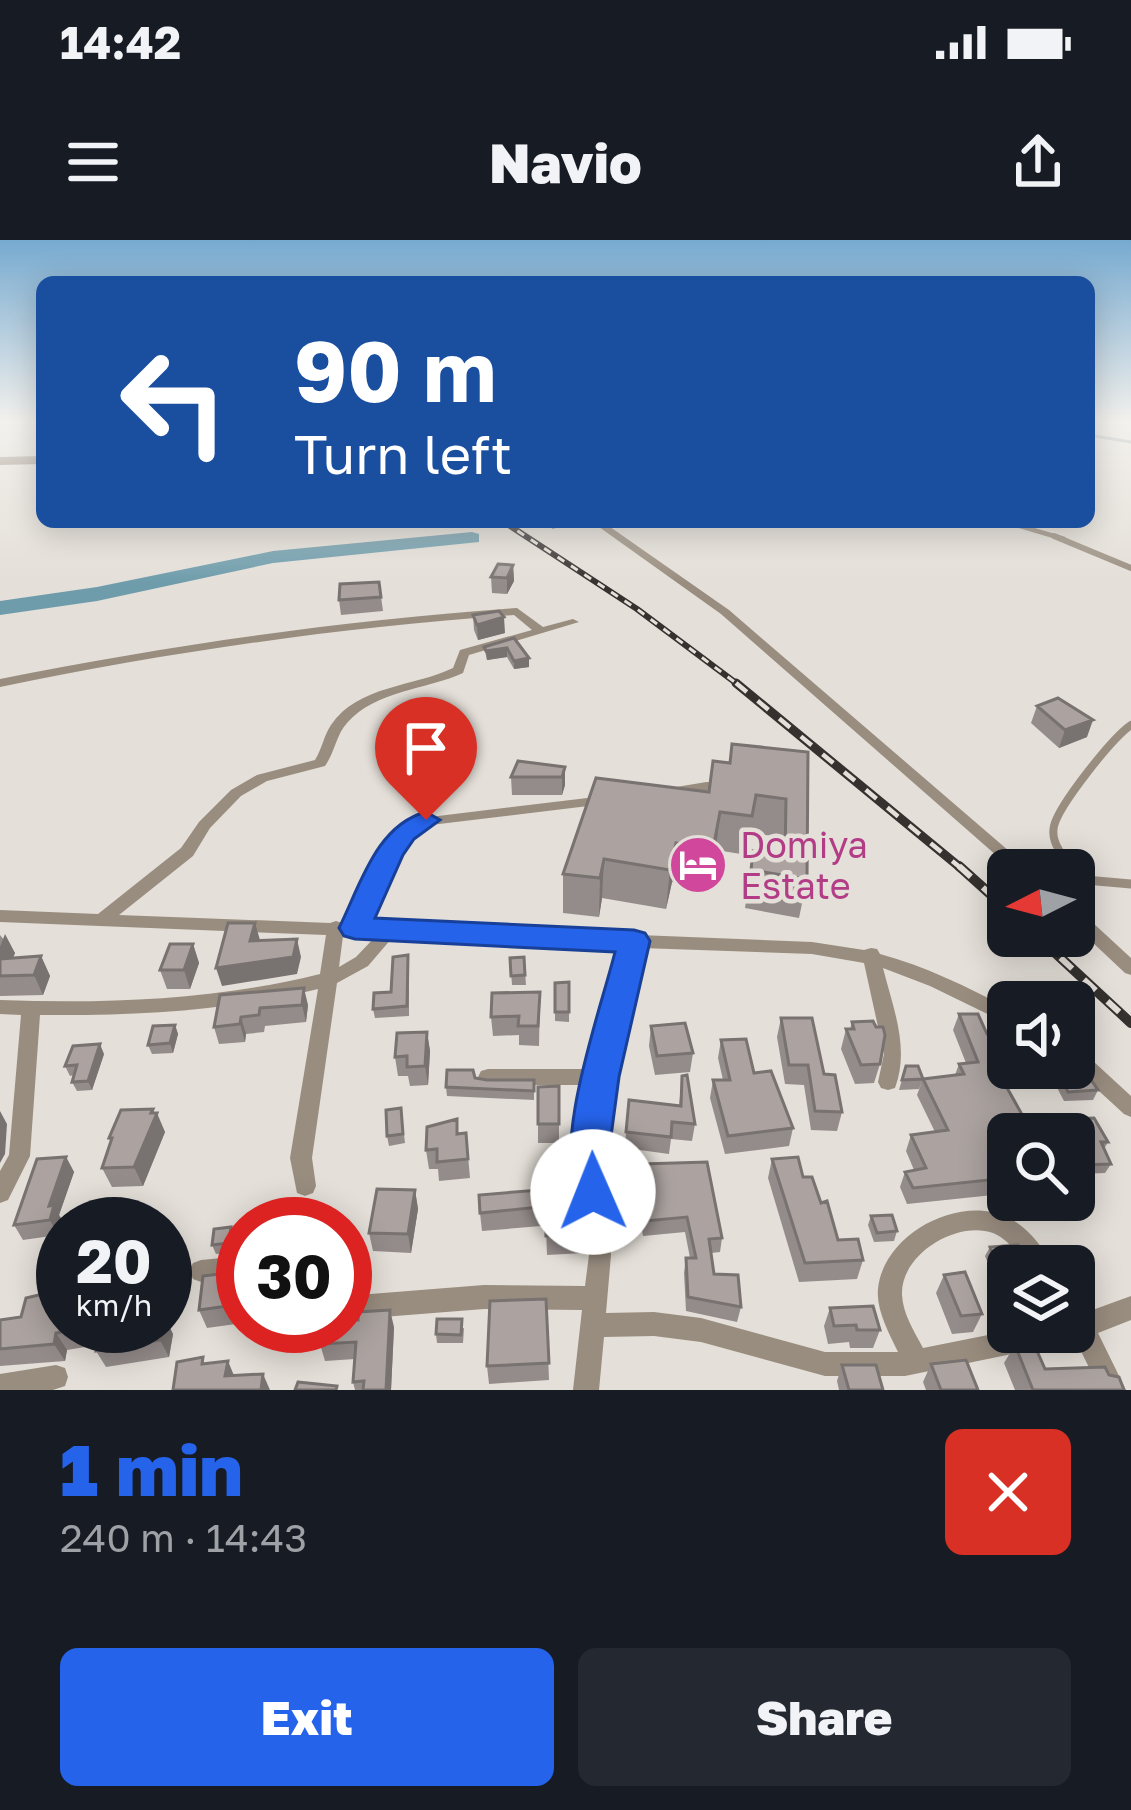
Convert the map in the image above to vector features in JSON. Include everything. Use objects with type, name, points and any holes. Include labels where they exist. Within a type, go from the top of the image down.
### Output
[{"type":"street","points":[[606,528],[725,612],[999,849]]},
{"type":"street","points":[[0,683],[302,633],[481,610],[517,611],[539,630]]},
{"type":"street","points":[[105,917],[187,852],[204,825],[236,793],[262,778],[320,763],[337,725],[368,698],[446,678],[459,670],[464,652],[573,622]]},
{"type":"street","points":[[0,916],[346,927],[872,954],[919,971],[987,1006]]},
{"type":"street","points":[[304,1186],[301,1158],[326,980],[346,927]]},
{"type":"street","points":[[0,1007],[149,1004],[326,980],[372,956],[388,930]]},
{"type":"street","points":[[1095,935],[1131,968]]},
{"type":"street","points":[[586,1390],[600,1255],[590,1151],[601,1077],[634,941]]},
{"type":"street","points":[[872,954],[894,1054],[888,1082]]},
{"type":"street","points":[[0,1193],[19,1156],[32,1009]]},
{"type":"street","points":[[1095,1075],[1131,1108]]},
{"type":"street","points":[[488,1076],[601,1077]]},
{"type":"street","points":[[916,1361],[890,1291],[894,1271],[916,1244],[951,1225],[988,1221],[1006,1227],[1022,1245]]},
{"type":"street","points":[[201,1270],[216,1269]]},
{"type":"street","points":[[372,1306],[484,1297],[596,1298]]},
{"type":"street","points":[[1095,1318],[1131,1308]]},
{"type":"street","points":[[594,1325],[654,1324],[701,1330],[825,1364],[916,1361],[987,1344]]},
{"type":"street","points":[[1090,1353],[1112,1390]]},
{"type":"street","points":[[0,1387],[56,1377]]},
{"type":"lane","points":[[1026,528],[1087,546],[1131,568]]},
{"type":"lane","points":[[1057,849],[1054,825],[1074,801],[1094,757],[1131,724]]},
{"type":"lane","points":[[660,793],[707,786]]},
{"type":"lane","points":[[346,927],[389,854],[413,826],[426,820],[617,799]]},
{"type":"lane","points":[[1095,878],[1131,884]]},
{"type":"building","points":[[498,564],[513,565],[507,578],[491,577]]},
{"type":"building","points":[[379,582],[381,597],[339,600],[340,584]]},
{"type":"building","points":[[499,611],[504,617],[477,625],[473,615]]},
{"type":"building","points":[[514,638],[529,658],[514,661],[507,648],[486,651],[484,647]]},
{"type":"building","points":[[1058,698],[1093,720],[1065,730],[1037,706]]},
{"type":"building","points":[[732,744],[808,752],[807,879],[751,870],[753,851],[785,856],[786,799],[756,795],[752,816],[720,812],[713,849],[676,843],[670,870],[604,859],[600,878],[563,874],[596,778],[709,792],[713,761],[730,763]]},
{"type":"building","points":[[518,761],[565,767],[562,777],[511,777]]},
{"type":"building","points":[[228,923],[255,923],[250,941],[297,939],[293,957],[216,968]]},
{"type":"building","points":[[170,944],[193,944],[184,970],[160,970]]},
{"type":"building","points":[[408,955],[407,1006],[373,1009],[374,993],[391,992],[393,957]]},
{"type":"building","points":[[41,956],[34,975],[0,976],[0,959]]},
{"type":"building","points":[[524,957],[525,975],[511,976],[510,958]]},
{"type":"building","points":[[569,982],[569,1012],[555,1012],[555,983]]},
{"type":"building","points":[[304,988],[302,1005],[260,1008],[259,1015],[241,1017],[240,1024],[214,1027],[220,995]]},
{"type":"building","points":[[540,992],[538,1026],[518,1026],[519,1016],[491,1017],[492,993]]},
{"type":"building","points":[[959,1014],[978,1014],[987,1034],[987,1089],[1008,1089],[1021,1113],[987,1113],[987,1180],[913,1188],[905,1172],[926,1168],[911,1135],[948,1130],[923,1079],[964,1074],[959,1064],[978,1062]]},
{"type":"building","points":[[781,1018],[812,1018],[824,1074],[835,1075],[842,1112],[815,1111],[808,1065],[789,1065]]},
{"type":"building","points":[[873,1021],[876,1027],[883,1027],[885,1035],[880,1064],[861,1065],[846,1029],[854,1029],[852,1022]]},
{"type":"building","points":[[685,1023],[693,1053],[657,1056],[651,1026]]},
{"type":"building","points":[[175,1025],[170,1043],[148,1045],[153,1026]]},
{"type":"building","points":[[427,1032],[425,1066],[407,1067],[407,1056],[395,1057],[397,1033]]},
{"type":"building","points":[[746,1039],[754,1073],[771,1071],[793,1128],[728,1136],[713,1080],[730,1080],[721,1040]]},
{"type":"building","points":[[100,1044],[88,1081],[72,1082],[77,1065],[65,1066],[73,1046]]},
{"type":"building","points":[[906,1066],[918,1066],[923,1079],[902,1080]]},
{"type":"building","points":[[447,1070],[473,1070],[475,1078],[487,1080],[534,1080],[534,1091],[446,1087]]},
{"type":"building","points":[[687,1075],[695,1124],[672,1122],[671,1137],[626,1132],[629,1100],[681,1106],[682,1076]]},
{"type":"building","points":[[559,1086],[559,1124],[538,1124],[538,1087]]},
{"type":"building","points":[[401,1108],[403,1134],[387,1136],[386,1110]]},
{"type":"building","points":[[153,1109],[151,1113],[157,1113],[134,1167],[102,1168],[121,1110]]},
{"type":"building","points":[[457,1119],[457,1134],[466,1133],[468,1159],[437,1162],[437,1149],[426,1150],[427,1127]]},
{"type":"building","points":[[1095,1120],[1108,1142],[1101,1142],[1111,1164],[1095,1165]]},
{"type":"building","points":[[66,1157],[52,1197],[36,1197],[36,1222],[14,1225],[37,1159]]},
{"type":"building","points":[[798,1157],[803,1177],[812,1177],[821,1203],[827,1201],[838,1240],[858,1239],[863,1260],[805,1263],[772,1159]]},
{"type":"building","points":[[707,1162],[722,1238],[709,1239],[714,1274],[738,1275],[741,1307],[688,1297],[686,1258],[696,1258],[687,1217],[645,1221],[641,1203],[650,1202],[643,1164]]},
{"type":"building","points":[[377,1189],[415,1190],[408,1234],[372,1233]]},
{"type":"building","points":[[539,1190],[540,1207],[480,1213],[479,1195]]},
{"type":"building","points":[[583,1199],[585,1235],[546,1236],[545,1201]]},
{"type":"building","points":[[892,1215],[897,1231],[877,1233],[871,1216]]},
{"type":"building","points":[[965,1272],[982,1314],[961,1316],[944,1275]]},
{"type":"building","points":[[216,1274],[216,1308],[199,1310],[203,1276]]},
{"type":"building","points":[[36,1296],[36,1346],[0,1349],[0,1320],[21,1317],[26,1298]]},
{"type":"building","points":[[546,1299],[549,1363],[487,1366],[490,1301]]},
{"type":"building","points":[[873,1306],[880,1330],[834,1326],[830,1308]]},
{"type":"building","points":[[390,1310],[386,1390],[363,1390],[364,1381],[353,1382],[355,1353],[372,1353],[372,1311]]},
{"type":"building","points":[[437,1319],[462,1319],[461,1335],[436,1334]]},
{"type":"building","points":[[1018,1353],[1038,1353],[1045,1369],[1105,1367],[1109,1375],[1119,1377],[1124,1390],[1033,1390]]},
{"type":"building","points":[[203,1357],[202,1364],[228,1361],[225,1376],[263,1374],[261,1390],[173,1390],[177,1362]]},
{"type":"building","points":[[966,1360],[978,1390],[941,1390],[931,1364]]},
{"type":"building","points":[[842,1365],[876,1365],[883,1390],[849,1390]]},
{"type":"building","points":[[298,1382],[337,1386],[336,1390],[295,1390]]},
{"type":"waterway","points":[[0,608],[97,594],[273,557],[472,538]]},
{"type":"railway","points":[[513,528],[637,609],[736,683]]},
{"type":"railway","points":[[736,683],[740,686]]},
{"type":"railway","points":[[736,683],[962,869]]},
{"type":"railway","points":[[959,866],[987,891]]},
{"type":"railway","points":[[1060,957],[1131,1023]]},
{"type":"place","name":"Domiya Estate","points":[[698,865]]},
{"type":"route","points":[[426,820],[404,833],[389,854],[355,928],[634,941],[601,1077],[590,1151],[593,1192]]}]
